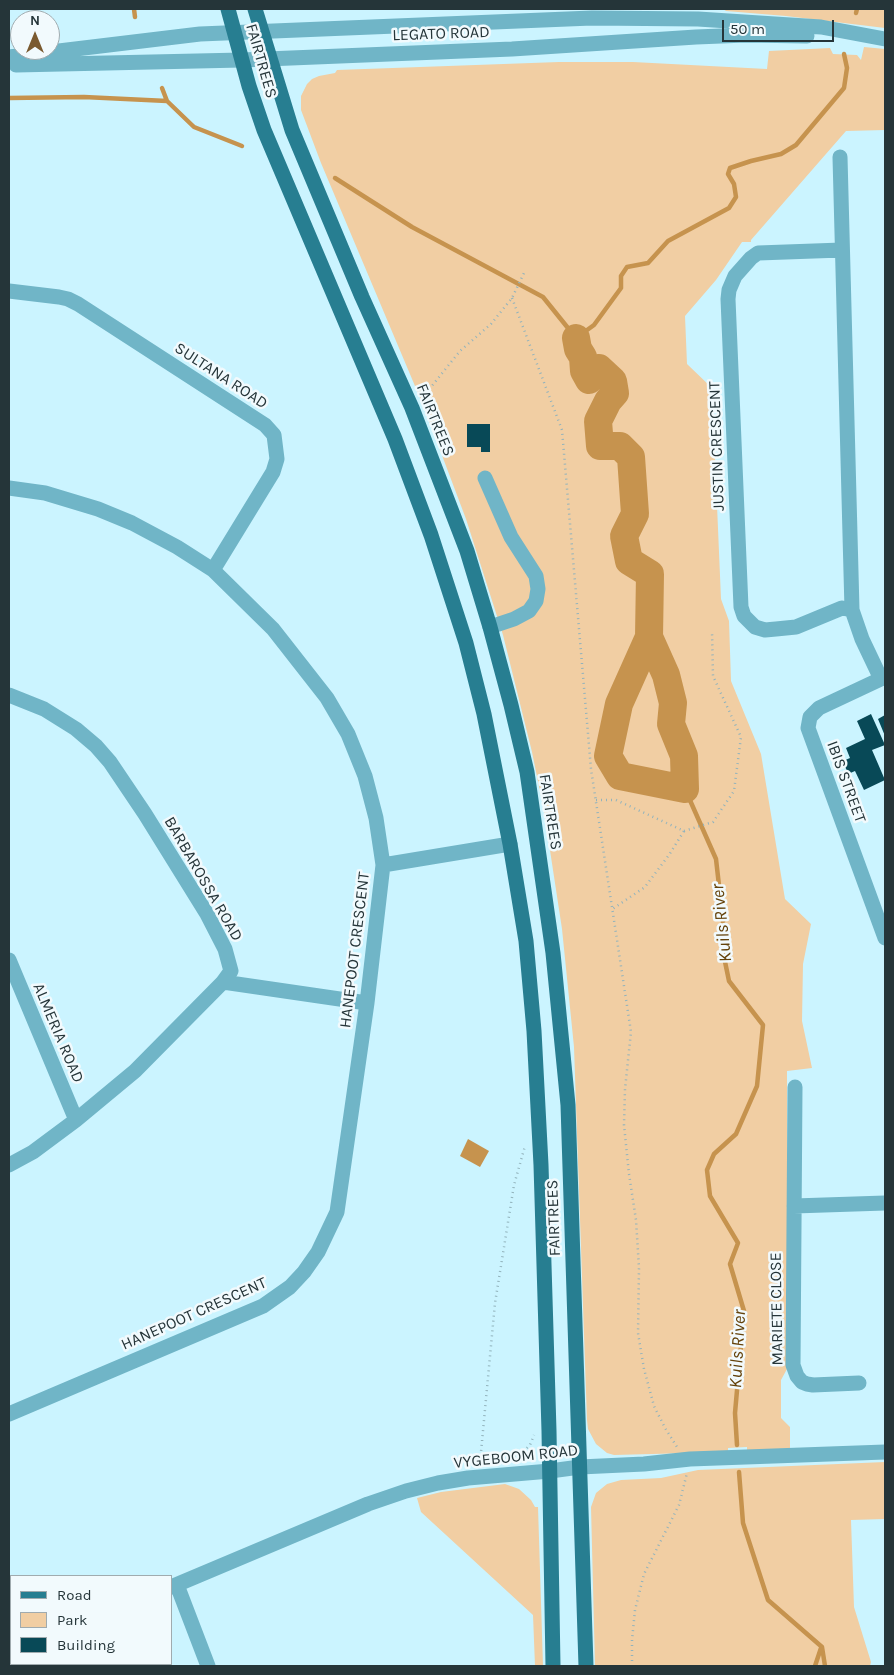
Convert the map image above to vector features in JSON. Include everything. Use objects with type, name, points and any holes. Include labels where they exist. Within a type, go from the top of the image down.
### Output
[{"type":"main road","name":"FAIRTREES","points":[[228,9],[264,130],[395,439],[431,535],[466,643],[484,714],[510,844],[526,941],[534,1031],[542,1175],[554,1666]]},
{"type":"main road","name":"FAIRTREES","points":[[255,9],[292,130],[362,297],[412,408],[467,551],[511,705],[526,772],[553,953],[568,1105],[586,1666]]},
{"type":"street","name":"LEGATO ROAD","points":[[9,57],[200,34],[699,14],[821,28],[879,38]]},
{"type":"street","points":[[696,37],[699,14]]},
{"type":"street","name":"LEGATO ROAD","points":[[9,66],[242,60],[512,49],[746,35],[879,38]]},
{"type":"street","points":[[840,157],[852,610],[862,640],[883,678]]},
{"type":"street","name":"JUSTIN CRESCENT","points":[[842,250],[758,253],[751,258],[730,283],[728,298],[741,607],[744,616],[755,627],[765,630],[796,627],[842,608],[852,610]]},
{"type":"street","name":"SULTANA ROAD","points":[[9,291],[59,297],[78,304],[265,424],[274,435],[277,459],[273,472],[213,570]]},
{"type":"street","points":[[485,478],[511,537],[536,576],[538,589],[536,601],[529,611],[514,619],[490,627]]},
{"type":"street","name":"HANEPOOT CRESCENT","points":[[9,488],[45,493],[98,510],[132,524],[177,547],[213,570],[273,629],[327,698],[348,734],[365,776],[376,818],[383,865],[367,1004],[336,1212],[318,1252],[304,1272],[290,1286],[263,1306],[9,1414]]},
{"type":"street","name":"IBIS STREET","points":[[883,678],[819,708],[810,717],[808,728],[881,913],[885,938]]},
{"type":"street","name":"BARBAROSSA ROAD","points":[[9,695],[44,709],[76,729],[96,746],[110,762],[145,814],[207,914],[225,949],[228,960],[230,971],[224,982]]},
{"type":"street","points":[[383,865],[510,844]]},
{"type":"street","name":"ALMERIA ROAD","points":[[9,960],[76,1120]]},
{"type":"street","points":[[9,1165],[33,1152],[76,1120],[135,1071],[224,982],[367,1004]]},
{"type":"street","name":"MARIETE CLOSE","points":[[795,1087],[793,1366],[802,1382],[813,1386],[859,1383]]},
{"type":"street","points":[[794,1206],[885,1203]]},
{"type":"street","name":"VYGEBOOM ROAD","points":[[174,1586],[368,1504],[406,1491],[438,1483],[468,1478],[580,1467],[644,1464],[690,1459],[885,1452]]},
{"type":"street","points":[[174,1586],[208,1666]]},
{"type":"path","points":[[423,398],[460,351],[491,324],[512,298],[524,273]]},
{"type":"path","points":[[512,298],[562,430],[590,749],[611,910],[631,1032],[625,1089],[624,1125],[636,1220],[640,1342],[644,1370],[654,1406],[665,1428],[680,1451],[690,1459],[679,1505],[644,1574],[632,1640],[632,1666]]},
{"type":"path","points":[[611,910],[646,887],[684,831],[713,822],[734,790],[741,737],[713,676],[712,631]]},
{"type":"path","points":[[596,800],[616,800],[684,831]]},
{"type":"path","points":[[493,1460],[484,1460],[480,1452],[495,1303],[514,1185],[521,1155],[526,1145],[526,1138]]},
{"type":"path","points":[[507,1458],[521,1454],[530,1445],[535,1431]]},
{"type":"green space","points":[[723,9],[885,9],[885,28],[726,11]]},
{"type":"green space","points":[[864,47],[885,49],[885,130],[846,131],[751,242],[742,242],[716,280],[685,316],[687,364],[712,388],[721,599],[729,621],[731,681],[761,754],[785,899],[811,924],[803,964],[802,1021],[812,1068],[787,1071],[787,1369],[781,1380],[781,1418],[790,1427],[790,1449],[747,1451],[747,1447],[728,1448],[728,1452],[614,1455],[607,1453],[596,1444],[588,1429],[574,1047],[562,929],[544,811],[532,752],[503,635],[466,519],[423,405],[321,163],[301,110],[301,96],[312,79],[335,73],[337,70],[559,62],[633,62],[767,69],[769,51],[830,48],[833,54],[857,55],[861,60]]},
{"type":"green space","points":[[885,1462],[885,1519],[851,1520],[854,1607],[871,1662],[870,1666],[595,1666],[591,1507],[596,1493],[607,1484],[621,1480],[661,1478],[698,1470]]},
{"type":"green space","points":[[505,1484],[519,1489],[531,1500],[535,1507],[538,1507],[543,1666],[535,1666],[533,1615],[421,1512],[417,1498],[441,1492]]},
{"type":"shaded area","points":[[468,1139],[489,1151],[480,1167],[460,1156]]},
{"type":"building","points":[[467,424],[490,424],[490,452],[481,452],[481,447],[467,447]]},
{"type":"building","points":[[871,714],[885,745],[872,750],[885,780],[864,790],[855,771],[848,774],[843,761],[850,758],[846,748],[865,739],[857,721]]},
{"type":"building","points":[[885,715],[885,736],[878,719]]},
{"type":"waterway","points":[[134,9],[135,17]]},
{"type":"waterway","points":[[856,13],[857,9]]},
{"type":"waterway","points":[[335,178],[412,227],[543,297],[576,338],[594,325],[621,288],[621,276],[627,267],[648,263],[668,241],[729,208],[736,197],[734,184],[728,174],[730,168],[781,154],[796,145],[844,88],[847,68],[844,54]]},
{"type":"waterway","points":[[162,88],[167,101]]},
{"type":"waterway","points":[[9,98],[84,97],[167,101],[194,127],[242,146]]},
{"type":"waterway","name":"Kuils River","points":[[576,338],[578,349],[583,357],[584,371],[589,380],[599,368],[613,381],[615,393],[608,401],[598,421],[600,446],[620,446],[631,457],[635,514],[624,536],[629,561],[650,574],[649,637],[619,704],[608,756],[620,776],[685,789],[684,756],[671,724],[673,703],[666,675],[649,637]]},
{"type":"waterway","name":"Kuils River","points":[[685,789],[716,859],[723,921],[723,952],[729,981],[763,1025],[757,1086],[736,1134],[714,1154],[707,1170],[710,1196],[738,1243],[730,1264],[744,1311],[735,1413],[737,1445]]},
{"type":"waterway","name":"Kuils River","points":[[739,1472],[743,1523],[768,1600],[822,1647],[825,1666]]},
{"type":"waterway","name":"Kuils River","points":[[815,1666],[821,1648]]}]
